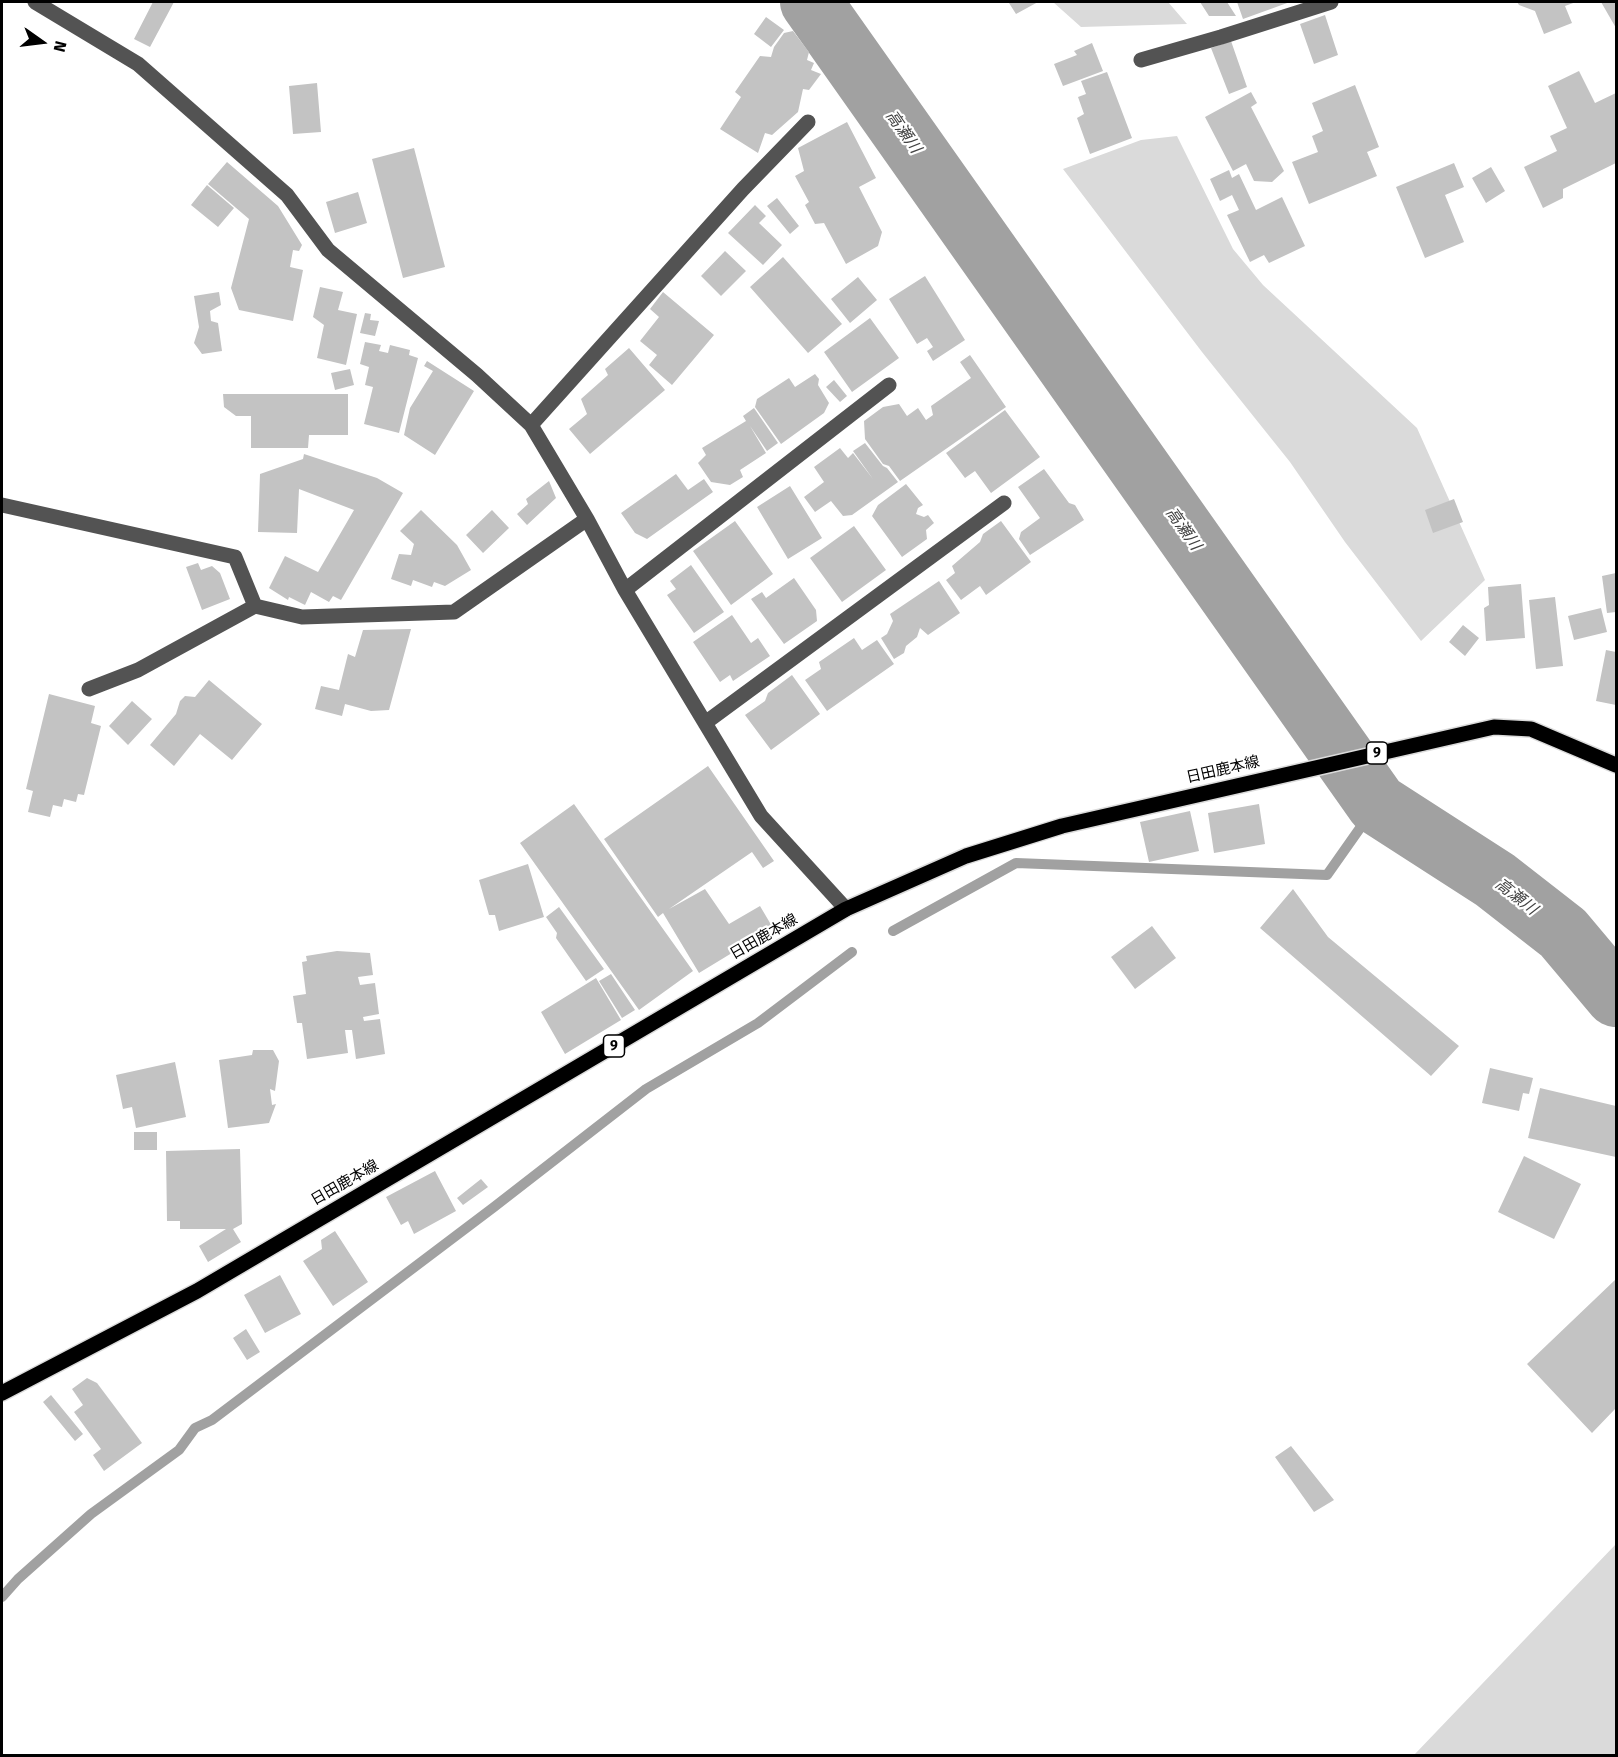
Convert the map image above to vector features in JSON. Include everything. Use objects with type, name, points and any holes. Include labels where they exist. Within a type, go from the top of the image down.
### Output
[{"type":"main road","name":"日田鹿本線","points":[[2,1393],[197,1291],[846,909],[966,856],[1062,826],[1494,727],[1531,729],[1616,765]]},
{"type":"street","points":[[35,2],[138,64],[287,195],[328,250],[477,375],[531,425],[587,519],[625,590],[761,816],[846,909]]},
{"type":"street","points":[[1140,60],[1221,38],[1331,2]]},
{"type":"street","points":[[531,425],[743,189],[808,122]]},
{"type":"street","points":[[625,590],[889,385]]},
{"type":"street","points":[[705,723],[1004,503]]},
{"type":"street","points":[[2,505],[235,557],[255,606]]},
{"type":"street","points":[[89,689],[138,670],[255,606],[302,617],[454,612],[587,519]]},
{"type":"shaded area","points":[[1053,2],[1168,2],[1187,24],[1081,27]]},
{"type":"shaded area","points":[[1177,136],[1233,249],[1263,285],[1417,428],[1485,580],[1421,641],[1345,542],[1290,462],[1202,352],[1063,169],[1141,140]]},
{"type":"shaded area","points":[[1616,1544],[1616,1755],[1414,1755]]},
{"type":"building","points":[[153,2],[174,2],[150,47],[134,39]]},
{"type":"building","points":[[1038,2],[1016,14],[1009,3]]},
{"type":"building","points":[[1200,2],[1227,2],[1236,16],[1209,16]]},
{"type":"building","points":[[1237,2],[1290,2],[1243,19]]},
{"type":"building","points":[[1517,2],[1576,2],[1565,6],[1572,23],[1544,34],[1535,11]]},
{"type":"building","points":[[1601,2],[1616,2],[1616,28]]},
{"type":"building","points":[[1325,15],[1338,55],[1314,64],[1300,24]]},
{"type":"building","points":[[766,17],[784,30],[771,47],[754,34]]},
{"type":"building","points":[[793,31],[809,52],[807,60],[814,63],[811,70],[821,74],[809,90],[803,89],[798,112],[772,135],[765,133],[758,153],[720,129],[741,97],[735,92],[760,56],[771,57],[774,47],[784,33]]},
{"type":"building","points":[[1231,41],[1247,87],[1229,94],[1211,48]]},
{"type":"building","points":[[1092,43],[1103,71],[1063,86],[1054,64],[1077,55],[1074,51]]},
{"type":"building","points":[[1579,71],[1595,103],[1616,93],[1616,163],[1563,189],[1563,198],[1543,208],[1524,167],[1557,151],[1550,136],[1567,128],[1548,86]]},
{"type":"building","points":[[1107,72],[1132,138],[1090,154],[1077,118],[1084,114],[1078,97],[1086,94],[1081,81]]},
{"type":"building","points":[[317,83],[321,132],[293,134],[289,86]]},
{"type":"building","points":[[1355,85],[1379,147],[1367,152],[1377,176],[1309,204],[1292,162],[1318,152],[1312,136],[1323,131],[1312,103]]},
{"type":"building","points":[[1251,92],[1257,103],[1251,107],[1284,171],[1272,182],[1254,181],[1246,164],[1233,171],[1205,117]]},
{"type":"building","points":[[847,122],[876,178],[859,187],[882,232],[878,246],[846,264],[824,223],[815,224],[805,205],[809,202],[795,176],[804,171],[798,148]]},
{"type":"building","points":[[414,148],[445,267],[403,278],[372,159]]},
{"type":"building","points":[[227,162],[278,206],[302,245],[299,251],[293,250],[290,267],[303,270],[293,321],[239,310],[231,288],[249,219],[208,184]]},
{"type":"building","points":[[1454,163],[1464,187],[1445,195],[1464,242],[1425,258],[1396,187]]},
{"type":"building","points":[[1491,167],[1505,191],[1486,203],[1472,178]]},
{"type":"building","points":[[1229,170],[1232,178],[1239,174],[1256,210],[1282,197],[1305,246],[1269,263],[1264,255],[1250,262],[1227,215],[1239,210],[1232,195],[1220,201],[1210,179]]},
{"type":"building","points":[[207,185],[234,208],[218,227],[191,205]]},
{"type":"building","points":[[358,192],[367,223],[335,233],[326,202]]},
{"type":"building","points":[[777,198],[799,226],[790,234],[767,206]]},
{"type":"building","points":[[755,205],[766,216],[759,223],[782,245],[763,265],[728,233]]},
{"type":"building","points":[[725,251],[746,271],[721,296],[701,276]]},
{"type":"building","points":[[783,257],[842,324],[808,353],[750,287]]},
{"type":"building","points":[[925,276],[965,340],[933,361],[927,351],[933,347],[927,338],[917,344],[889,299]]},
{"type":"building","points":[[858,277],[877,300],[850,323],[831,299]]},
{"type":"building","points":[[320,287],[343,292],[338,310],[357,314],[346,365],[317,358],[324,325],[313,317]]},
{"type":"building","points":[[219,292],[221,305],[210,311],[211,321],[218,323],[222,351],[202,354],[194,343],[199,327],[194,296]]},
{"type":"building","points":[[663,292],[714,335],[672,385],[649,365],[657,355],[640,341],[659,317],[650,309]]},
{"type":"building","points":[[365,313],[371,314],[370,320],[379,321],[375,336],[360,333]]},
{"type":"building","points":[[870,318],[899,358],[852,392],[824,352]]},
{"type":"building","points":[[365,342],[381,345],[379,351],[388,353],[390,345],[410,350],[409,355],[418,358],[399,433],[364,424],[373,387],[365,385],[369,367],[360,364]]},
{"type":"building","points":[[629,348],[665,390],[590,454],[569,429],[587,414],[581,399],[608,375],[605,369]]},
{"type":"building","points":[[970,355],[1006,407],[900,481],[889,466],[883,464],[865,439],[864,421],[883,407],[899,404],[907,416],[918,408],[926,420],[933,415],[931,406],[971,378],[960,362]]},
{"type":"building","points":[[427,361],[474,391],[435,455],[404,435],[410,408],[433,371],[424,366]]},
{"type":"building","points":[[350,369],[354,385],[335,390],[331,373]]},
{"type":"building","points":[[815,374],[819,379],[818,385],[829,403],[824,413],[781,444],[755,407],[757,399],[789,378],[795,387]]},
{"type":"building","points":[[834,380],[847,396],[840,402],[826,387]]},
{"type":"building","points":[[223,394],[348,394],[348,435],[309,435],[308,448],[251,448],[251,416],[236,416],[224,407]]},
{"type":"building","points":[[754,408],[778,443],[767,451],[750,426],[766,453],[740,470],[743,477],[730,485],[711,482],[698,463],[706,455],[702,448],[746,421],[743,416]]},
{"type":"building","points":[[1005,410],[1040,457],[991,493],[975,471],[965,478],[946,453]]},
{"type":"building","points":[[865,443],[898,482],[852,515],[843,516],[831,501],[815,512],[804,497],[824,482],[814,467],[840,448],[848,458],[853,453],[873,479],[853,451]]},
{"type":"building","points":[[304,454],[377,478],[403,493],[341,600],[333,596],[329,602],[311,592],[305,605],[289,597],[288,600],[269,588],[285,556],[318,572],[354,510],[299,489],[297,533],[258,532],[260,474],[303,459]]},
{"type":"building","points":[[1044,469],[1069,503],[1075,505],[1084,520],[1030,555],[1019,539],[1021,532],[1040,518],[1018,487]]},
{"type":"building","points":[[676,474],[688,490],[704,479],[713,492],[647,539],[635,533],[621,513]]},
{"type":"building","points":[[549,481],[556,498],[527,525],[517,514],[528,504],[526,499]]},
{"type":"building","points":[[906,484],[923,505],[918,508],[916,514],[924,517],[928,515],[934,523],[926,530],[927,539],[902,557],[872,516],[878,505]]},
{"type":"building","points":[[790,486],[822,538],[788,559],[757,507]]},
{"type":"building","points":[[1454,499],[1463,522],[1433,533],[1425,510]]},
{"type":"building","points":[[421,510],[457,545],[471,570],[445,586],[434,582],[432,587],[413,580],[411,586],[391,579],[399,554],[411,555],[414,544],[400,531]]},
{"type":"building","points":[[492,510],[509,528],[483,553],[466,535]]},
{"type":"building","points":[[735,521],[773,574],[731,605],[693,551]]},
{"type":"building","points":[[1001,521],[1031,562],[986,595],[980,586],[961,600],[946,580],[955,573],[952,566],[980,542],[983,534]]},
{"type":"building","points":[[854,526],[886,570],[842,602],[810,558]]},
{"type":"building","points":[[198,563],[201,570],[212,566],[220,573],[230,599],[202,610],[186,567]]},
{"type":"building","points":[[691,565],[724,612],[694,633],[667,595],[676,589],[670,581]]},
{"type":"building","points":[[1616,573],[1616,612],[1607,613],[1602,576]]},
{"type":"building","points":[[794,578],[816,610],[817,621],[784,644],[751,599],[762,592],[766,598]]},
{"type":"building","points":[[939,581],[960,613],[928,635],[920,628],[917,637],[906,646],[904,653],[894,659],[881,638],[887,634],[893,621],[890,614]]},
{"type":"building","points":[[1521,584],[1525,638],[1486,641],[1484,608],[1489,605],[1488,587]]},
{"type":"building","points":[[1555,597],[1563,666],[1536,669],[1529,600]]},
{"type":"building","points":[[1601,608],[1607,632],[1574,640],[1568,616]]},
{"type":"building","points":[[732,615],[751,643],[758,638],[770,656],[733,681],[730,675],[720,682],[693,642]]},
{"type":"building","points":[[1463,625],[1479,638],[1465,656],[1449,642]]},
{"type":"building","points":[[411,629],[389,710],[371,711],[345,704],[342,716],[315,709],[321,686],[339,690],[348,654],[355,657],[363,630]]},
{"type":"building","points":[[854,638],[862,650],[877,640],[894,664],[827,711],[805,680],[821,669],[819,662]]},
{"type":"building","points":[[1606,650],[1616,652],[1616,705],[1596,701]]},
{"type":"building","points":[[792,675],[820,714],[771,750],[745,715],[765,701],[768,693]]},
{"type":"building","points":[[209,680],[262,724],[232,760],[200,734],[174,766],[150,745],[176,714],[180,701],[185,696],[195,697]]},
{"type":"building","points":[[49,694],[95,706],[91,723],[101,726],[84,795],[78,794],[76,802],[64,799],[62,807],[53,805],[50,817],[28,812],[33,791],[26,789]]},
{"type":"building","points":[[132,701],[152,719],[128,745],[109,726]]},
{"type":"building","points":[[708,766],[774,861],[763,868],[752,852],[669,909],[705,889],[729,924],[760,906],[773,928],[699,973],[663,913],[658,917],[604,839]]},
{"type":"building","points":[[574,804],[693,971],[639,1010],[520,843]]},
{"type":"building","points":[[1259,804],[1265,844],[1214,853],[1208,813]]},
{"type":"building","points":[[1190,811],[1199,851],[1149,862],[1140,822]]},
{"type":"building","points":[[528,864],[544,917],[499,931],[495,915],[489,915],[479,880]]},
{"type":"building","points":[[1293,889],[1328,937],[1459,1046],[1431,1076],[1260,928]]},
{"type":"building","points":[[559,907],[604,969],[586,981],[556,938],[557,933],[546,917]]},
{"type":"building","points":[[1152,926],[1176,958],[1135,989],[1111,957]]},
{"type":"building","points":[[337,951],[370,953],[373,975],[358,977],[360,985],[375,983],[379,1014],[363,1017],[364,1021],[380,1019],[385,1054],[356,1059],[352,1030],[345,1030],[348,1053],[307,1059],[302,1023],[297,1023],[293,996],[306,994],[302,962],[307,961],[306,956]]},
{"type":"building","points":[[611,974],[635,1010],[622,1018],[599,981]]},
{"type":"building","points":[[596,978],[621,1020],[565,1054],[541,1012]]},
{"type":"building","points":[[253,1050],[273,1050],[279,1061],[275,1091],[270,1089],[272,1105],[276,1104],[269,1123],[228,1128],[219,1060],[252,1055]]},
{"type":"building","points":[[175,1062],[186,1117],[136,1128],[132,1107],[123,1109],[116,1075]]},
{"type":"building","points":[[1490,1068],[1533,1078],[1529,1094],[1523,1093],[1519,1111],[1482,1103]]},
{"type":"building","points":[[1540,1088],[1616,1106],[1616,1157],[1528,1138]]},
{"type":"building","points":[[134,1132],[157,1132],[157,1150],[134,1150]]},
{"type":"building","points":[[240,1149],[242,1224],[233,1229],[241,1242],[208,1262],[199,1246],[226,1229],[180,1229],[180,1221],[167,1221],[166,1151]]},
{"type":"building","points":[[1524,1156],[1581,1184],[1554,1239],[1498,1212]]},
{"type":"building","points":[[435,1171],[456,1211],[414,1234],[408,1221],[401,1225],[386,1197]]},
{"type":"building","points":[[481,1179],[488,1187],[463,1205],[457,1198]]},
{"type":"building","points":[[335,1231],[368,1282],[333,1306],[303,1261],[322,1249],[321,1240]]},
{"type":"building","points":[[280,1275],[301,1314],[265,1333],[244,1295]]},
{"type":"building","points":[[1616,1279],[1616,1408],[1592,1433],[1527,1364]]},
{"type":"building","points":[[246,1329],[260,1352],[247,1360],[233,1338]]},
{"type":"building","points":[[87,1378],[97,1383],[142,1443],[104,1471],[93,1455],[101,1449],[74,1412],[83,1405],[72,1389]]},
{"type":"building","points":[[51,1395],[83,1434],[75,1441],[43,1402]]},
{"type":"building","points":[[1291,1446],[1334,1500],[1314,1512],[1275,1457]]},
{"type":"waterway","name":"高瀬川","points":[[811,2],[1377,804],[1495,880],[1563,933],[1616,996]]},
{"type":"waterway","points":[[893,931],[1016,863],[1327,875],[1377,804]]},
{"type":"waterway","points":[[2,1597],[18,1579],[91,1514],[179,1450],[195,1428],[212,1420],[646,1089],[758,1023],[852,952]]}]
